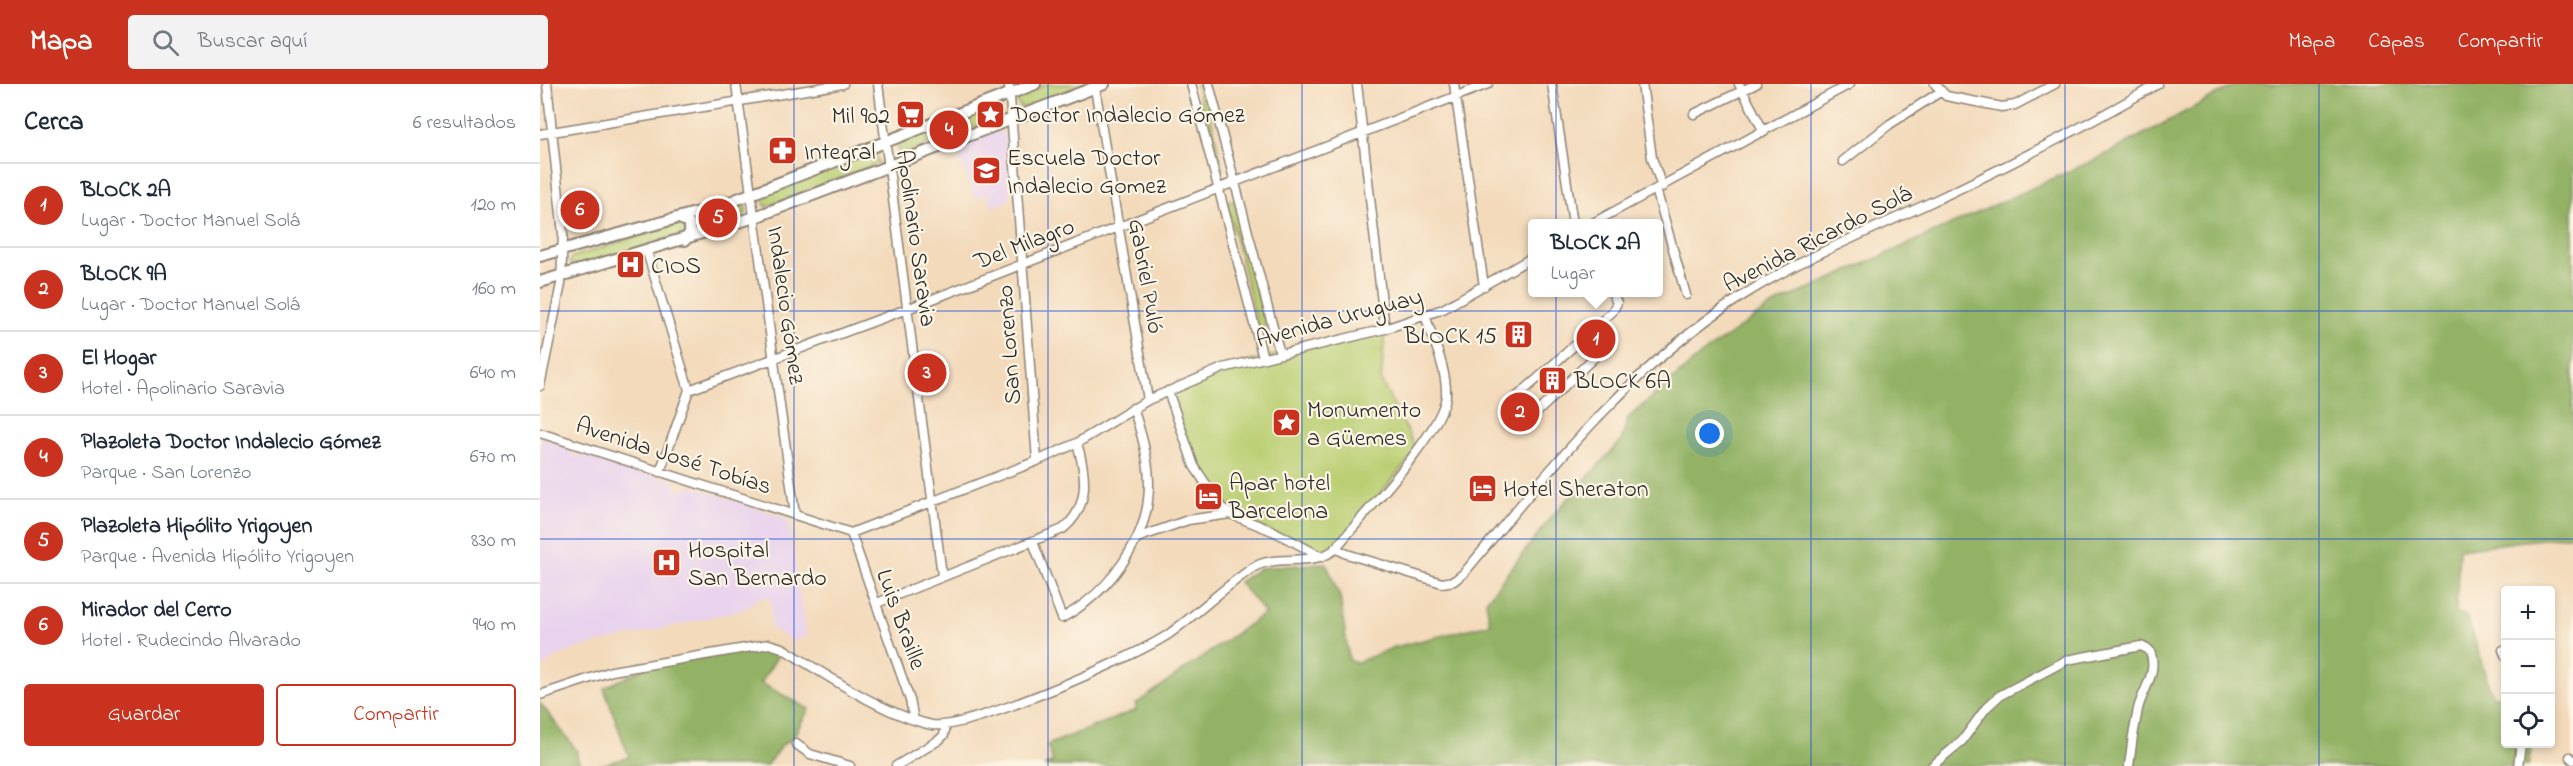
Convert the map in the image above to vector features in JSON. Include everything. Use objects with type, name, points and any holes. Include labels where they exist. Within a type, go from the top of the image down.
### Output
[{"type":"main road","points":[[540,256],[679,218],[752,193],[885,143],[1009,89],[1035,84]]},
{"type":"main road","points":[[540,282],[647,252],[755,217],[889,164],[1100,86]]},
{"type":"main road","points":[[679,218],[687,221],[690,226],[685,240]]},
{"type":"street","points":[[540,386],[561,276],[563,250],[554,132],[547,84]]},
{"type":"street","name":"Indalecio Gómez","points":[[736,84],[795,515]]},
{"type":"street","points":[[540,134],[843,84]]},
{"type":"street","name":"Apolinario Saravia","points":[[878,84],[942,575]]},
{"type":"street","points":[[1191,84],[1263,358]]},
{"type":"street","points":[[1209,84],[1280,354]]},
{"type":"street","points":[[1357,84],[1384,329]]},
{"type":"street","points":[[1454,84],[1484,286]]},
{"type":"street","name":"Del Milagro","points":[[689,390],[907,309],[1488,84]]},
{"type":"street","points":[[1552,84],[1572,219]]},
{"type":"street","points":[[1642,84],[1652,158],[1686,294]]},
{"type":"street","points":[[1694,114],[1741,88],[1756,84]]},
{"type":"street","points":[[1600,219],[1850,84]]},
{"type":"street","points":[[1935,84],[1940,92],[1951,98],[2010,107],[2055,84]]},
{"type":"street","name":"Avenida Ricardo Solá","points":[[1335,548],[1347,555],[1442,583],[1454,581],[1464,573],[1550,469],[1614,400],[1669,348],[1723,309],[1781,274],[2037,151],[2158,84]]},
{"type":"street","name":"Gabriel Puló","points":[[1100,86],[1119,227],[1148,400]]},
{"type":"street","points":[[1741,88],[1764,132]]},
{"type":"street","name":"San Lorenzo","points":[[1009,89],[1036,461]]},
{"type":"street","points":[[1843,162],[1890,124],[1940,92]]},
{"type":"street","points":[[647,252],[689,390],[660,472]]},
{"type":"street","name":"Avenida Uruguay","points":[[851,533],[932,503],[1077,443],[1148,400],[1223,368],[1384,329],[1448,307],[1528,260]]},
{"type":"street","points":[[1609,343],[1528,421],[1517,424],[1512,421],[1510,403],[1614,309],[1617,303],[1614,297]]},
{"type":"street","points":[[540,695],[612,671],[769,645],[782,648],[896,713],[914,720],[946,725],[973,719],[1085,677],[1145,649],[1176,629],[1258,565],[1322,557],[1335,548],[1429,436],[1442,414],[1446,398],[1445,380],[1425,315]]},
{"type":"street","points":[[1168,391],[1194,466],[1215,500],[1230,514],[1275,532],[1322,557]]},
{"type":"street","points":[[1034,542],[1062,618],[1083,605],[1115,575],[1137,538],[1146,515],[1150,476],[1146,450],[1133,408]]},
{"type":"street","name":"Avenida José Tobías","points":[[540,433],[851,533]]},
{"type":"street","points":[[877,603],[942,575],[1034,542],[1063,529],[1077,512],[1085,481],[1077,443]]},
{"type":"street","points":[[1137,538],[1188,520],[1230,514]]},
{"type":"street","name":"Luis Braille","points":[[851,533],[853,544],[877,603],[914,720]]},
{"type":"street","points":[[1932,766],[1962,741],[1986,708],[1999,696],[2067,660],[2140,646],[2149,650],[2152,660],[2148,684],[2138,708],[2128,766]]},
{"type":"street","points":[[896,766],[939,740],[944,735],[946,725]]},
{"type":"street","points":[[796,744],[810,754],[850,766]]},
{"type":"street","points":[[2518,766],[2520,748]]},
{"type":"shaded area","name":"Escuela Doctor Indalecio Gomez","points":[[1000,130],[1005,136],[1010,200],[992,207],[988,194],[975,198],[955,147]]},
{"type":"shaded area","name":"Hospital San Bernardo","points":[[541,437],[559,442],[576,457],[586,453],[674,481],[679,491],[692,486],[788,519],[806,637],[794,641],[771,628],[771,599],[758,597],[748,607],[733,612],[581,647],[556,657],[540,668]]},
{"type":"green space","points":[[1047,84],[1086,84],[1024,108],[1020,107],[1017,102],[1020,95]]},
{"type":"green space","points":[[1196,84],[1203,84],[1223,170],[1218,169]]},
{"type":"green space","points":[[2237,84],[2573,84],[2573,535],[2459,549],[2456,614],[2467,616],[2492,696],[2501,696],[2501,748],[2531,748],[2528,766],[1044,766],[1053,762],[1047,745],[1136,710],[1136,704],[1265,613],[1239,582],[1260,568],[1326,563],[1340,597],[1349,660],[1356,663],[1395,647],[1490,624],[1486,601],[1552,516],[1621,441],[1628,418],[1702,354],[1771,306],[2103,156]]},
{"type":"green space","points":[[998,105],[1002,117],[900,155],[896,143]]},
{"type":"green space","points":[[874,151],[879,163],[766,207],[761,195]]},
{"type":"green space","points":[[1230,200],[1234,201],[1266,327],[1261,330],[1258,328],[1227,203]]},
{"type":"green space","points":[[739,204],[746,207],[746,213],[742,216],[692,233],[692,220]]},
{"type":"green space","points":[[679,223],[686,228],[684,234],[576,266],[570,263],[572,257]]},
{"type":"green space","name":"Monumento a Güemes","points":[[1385,329],[1381,381],[1417,450],[1340,542],[1325,553],[1318,552],[1230,514],[1207,489],[1168,391],[1226,367]]},
{"type":"green space","points":[[767,647],[781,650],[761,683],[809,709],[792,739],[782,745],[766,766],[598,766],[629,757],[604,688],[648,666]]},
{"type":"green space","points":[[540,703],[578,752],[576,754],[581,766],[540,766]]},
{"type":"place","name":"Doctor Indalecio Gómez","points":[[990,114]]},
{"type":"place","name":"Mil 902","points":[[911,115]]},
{"type":"place","name":"Plazoleta Doctor Indalecio Gómez","points":[[949,130]]},
{"type":"place","name":"Integral","points":[[783,151]]},
{"type":"place","name":"Escuela Doctor Indalecio Gomez","points":[[986,171]]},
{"type":"place","name":"Mirador del Cerro","points":[[580,210]]},
{"type":"place","name":"Plazoleta Hipólito Yrigoyen","points":[[718,218]]},
{"type":"place","name":"CIOS","points":[[630,265]]},
{"type":"place","name":"BLOCK 15","points":[[1518,335]]},
{"type":"place","name":"BLOCK 2A","points":[[1596,339]]},
{"type":"place","name":"El Hogar","points":[[927,373]]},
{"type":"place","name":"BLOCK 6A","points":[[1553,380]]},
{"type":"place","name":"BLOCK 9A","points":[[1520,412]]},
{"type":"place","name":"Monumento a Güemes","points":[[1286,423]]},
{"type":"place","name":"Hotel Sheraton","points":[[1482,488]]},
{"type":"place","name":"Apar hotel Barcelona","points":[[1208,496]]},
{"type":"place","name":"Hospital San Bernardo","points":[[667,563]]}]
